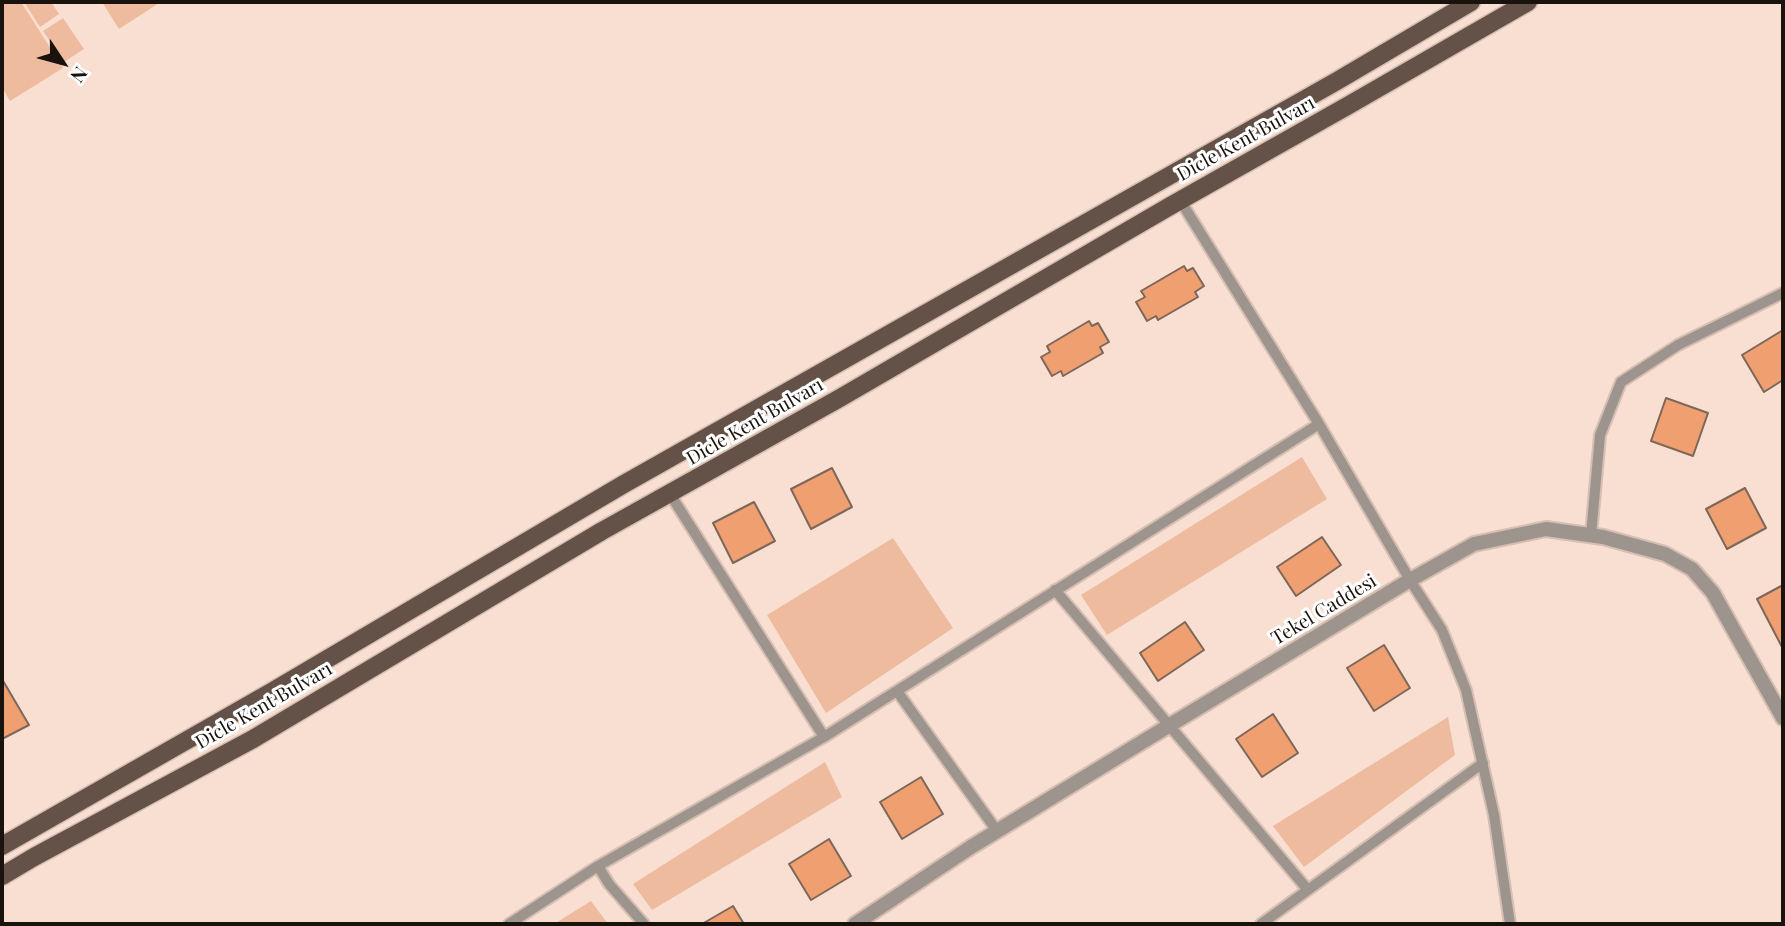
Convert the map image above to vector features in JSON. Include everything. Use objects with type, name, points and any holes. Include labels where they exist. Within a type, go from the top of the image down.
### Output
[{"type":"main road","name":"Dicle Kent Bulvarı","points":[[2,846],[273,691],[624,484],[1471,2]]},
{"type":"main road","name":"Dicle Kent Bulvarı","points":[[2,876],[33,856],[253,739],[602,531],[840,398],[1528,2]]},
{"type":"street","points":[[1180,200],[1442,630],[1466,690],[1483,763],[1494,815],[1510,924]]},
{"type":"street","points":[[1591,535],[1600,435],[1621,382],[1678,345],[1783,293]]},
{"type":"street","points":[[509,924],[598,866],[824,737],[1318,424]]},
{"type":"street","points":[[670,494],[824,737]]},
{"type":"street","name":"Tekel Caddesi","points":[[855,924],[997,831],[1410,580],[1474,544],[1546,529],[1603,537],[1665,554],[1692,569],[1713,593],[1783,718]]},
{"type":"street","points":[[1055,590],[1308,890]]},
{"type":"street","points":[[897,691],[997,831]]},
{"type":"street","points":[[1261,924],[1483,763]]},
{"type":"street","points":[[598,866],[609,884],[644,924]]},
{"type":"shaded area","points":[[2,2],[21,2],[63,68],[10,101],[2,87]]},
{"type":"shaded area","points":[[24,2],[51,2],[59,14],[40,27]]},
{"type":"shaded area","points":[[102,2],[158,2],[159,3],[119,29]]},
{"type":"shaded area","points":[[63,18],[84,49],[64,62],[43,31]]},
{"type":"shaded area","points":[[1302,457],[1327,499],[1107,635],[1081,595]]},
{"type":"shaded area","points":[[893,538],[953,628],[826,713],[767,615]]},
{"type":"shaded area","points":[[1448,717],[1455,755],[1304,867],[1273,826]]},
{"type":"shaded area","points":[[825,762],[842,797],[652,910],[633,884]]},
{"type":"shaded area","points":[[591,901],[608,924],[554,924]]},
{"type":"building","points":[[1184,266],[1187,271],[1193,268],[1204,286],[1195,292],[1198,297],[1158,320],[1156,316],[1147,321],[1136,302],[1145,297],[1141,291]]},
{"type":"building","points":[[1089,321],[1092,326],[1098,323],[1109,342],[1100,347],[1103,353],[1063,376],[1061,371],[1052,376],[1041,357],[1050,352],[1047,346]]},
{"type":"building","points":[[1783,330],[1783,380],[1764,392],[1742,355]]},
{"type":"building","points":[[1666,398],[1708,413],[1693,456],[1651,441]]},
{"type":"building","points":[[832,468],[852,507],[811,529],[791,489]]},
{"type":"building","points":[[1745,488],[1766,528],[1727,549],[1706,509]]},
{"type":"building","points":[[754,502],[775,541],[733,563],[713,523]]},
{"type":"building","points":[[1322,537],[1341,565],[1296,596],[1277,567]]},
{"type":"building","points":[[1783,585],[1783,649],[1757,599]]},
{"type":"building","points":[[1185,622],[1204,650],[1158,681],[1140,653]]},
{"type":"building","points":[[1384,645],[1410,688],[1374,711],[1347,668]]},
{"type":"building","points":[[2,679],[29,725],[2,739]]},
{"type":"building","points":[[1273,714],[1298,753],[1262,777],[1236,739]]},
{"type":"building","points":[[921,777],[943,814],[902,839],[880,802]]},
{"type":"building","points":[[829,839],[851,876],[811,900],[789,864]]},
{"type":"building","points":[[733,906],[744,924],[702,924]]}]
